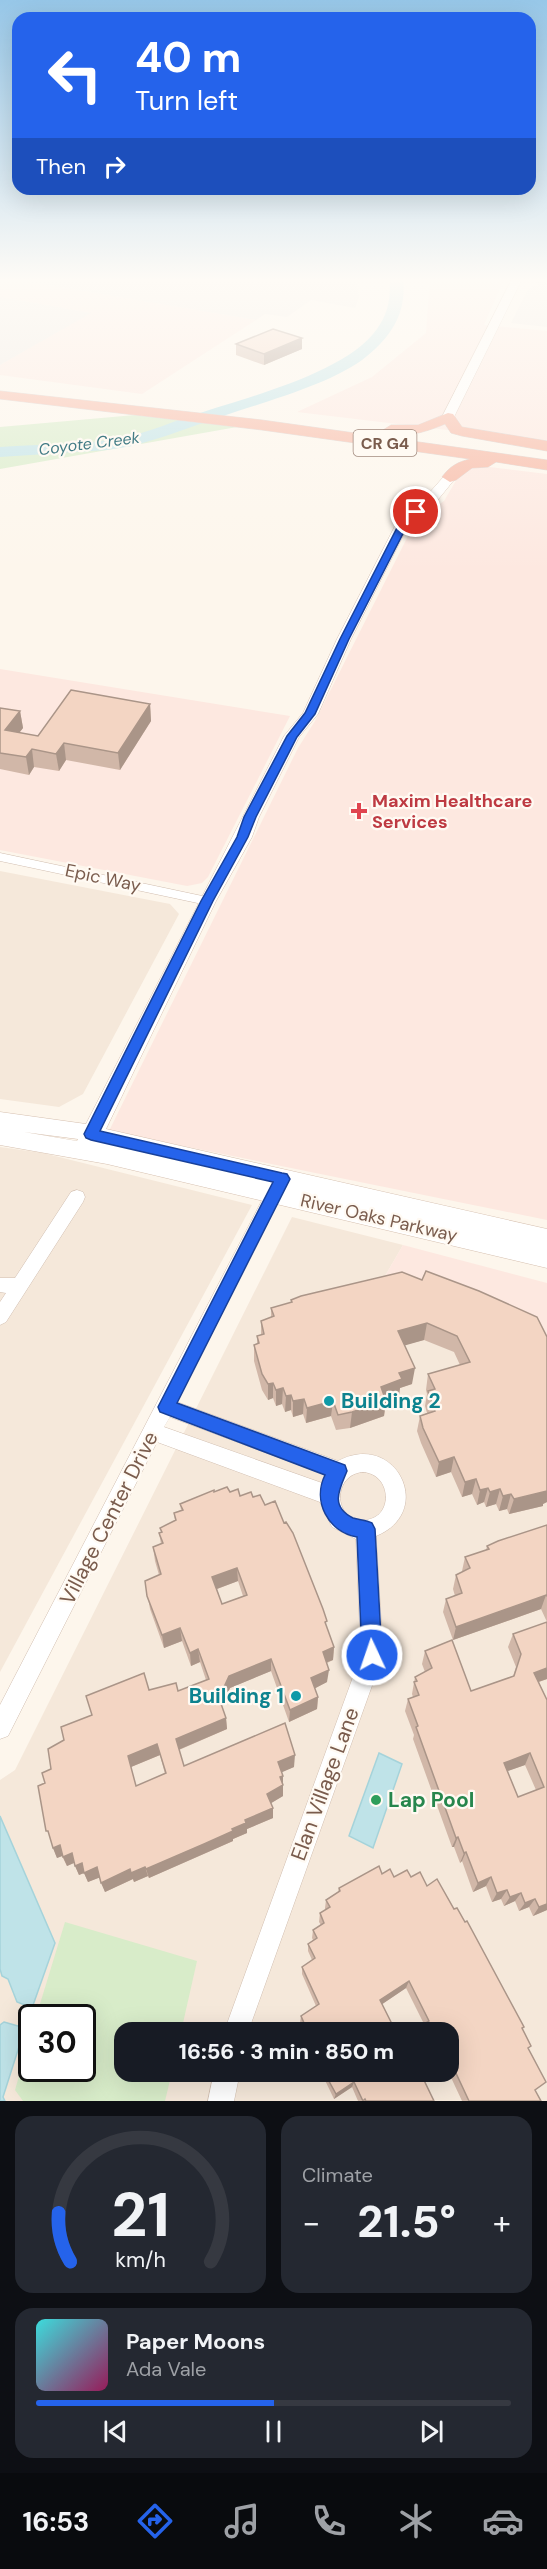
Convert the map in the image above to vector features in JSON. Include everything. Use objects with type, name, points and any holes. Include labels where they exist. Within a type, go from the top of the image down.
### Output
[{"type":"highway","name":"CR G4","points":[[0,382],[547,447]]},
{"type":"highway","name":"CR G4","points":[[0,395],[254,424],[547,465]]},
{"type":"highway","points":[[390,430],[420,429],[448,417],[456,430],[468,434],[520,440],[547,447]]},
{"type":"highway","points":[[331,436],[441,458],[450,465],[450,477]]},
{"type":"highway","points":[[450,477],[456,470],[468,463],[517,462]]},
{"type":"street","points":[[448,417],[469,375]]},
{"type":"street","points":[[88,1142],[207,901],[243,837],[250,817],[292,736],[310,714],[344,639],[405,520],[428,504],[450,477]]},
{"type":"street","name":"Epic Way","points":[[0,857],[207,901]]},
{"type":"street","name":"River Oaks Parkway","points":[[0,1120],[70,1129],[88,1142]]},
{"type":"street","name":"River Oaks Parkway","points":[[0,1136],[88,1142],[382,1209],[402,1205],[547,1239]]},
{"type":"street","name":"River Oaks Parkway","points":[[278,1186],[450,1234],[547,1258]]},
{"type":"street","name":"Village Center Drive","points":[[0,1728],[278,1186]]},
{"type":"street","points":[[0,1317],[78,1197]]},
{"type":"street","points":[[450,1234],[461,1230],[478,1232],[547,1248]]},
{"type":"street","points":[[0,1285],[20,1286]]},
{"type":"street","points":[[166,1407],[339,1471]]},
{"type":"street","points":[[153,1432],[328,1495]]},
{"type":"street","points":[[356,1463],[376,1466],[385,1471],[396,1488],[398,1497],[392,1516],[376,1528],[366,1529],[352,1527],[339,1519],[331,1508],[328,1495],[331,1482],[339,1471],[356,1463]]},
{"type":"street","name":"Elan Village Lane","points":[[240,2022],[372,1655],[366,1529]]},
{"type":"street","points":[[221,2101],[225,2082]]},
{"type":"shaded area","points":[[0,375],[171,375],[142,394]]},
{"type":"shaded area","points":[[374,375],[547,375],[547,442],[297,412]]},
{"type":"shaded area","points":[[473,465],[547,474],[547,1220],[109,1131],[298,748],[315,721],[412,528],[422,516],[444,501],[461,472]]},
{"type":"shaded area","points":[[0,669],[290,716],[208,877],[202,883],[187,886],[0,850]]},
{"type":"shaded area","points":[[0,871],[170,904],[179,914],[83,1094],[59,1107],[0,1099]]},
{"type":"shaded area","points":[[0,1147],[43,1153],[252,1205],[0,1672]]},
{"type":"shaded area","points":[[292,1217],[403,1245],[381,1283],[547,1400],[547,2101],[0,2101],[0,1780],[15,1770]]},
{"type":"shaded area","points":[[403,1245],[547,1283],[547,1400],[381,1283]]},
{"type":"green space","points":[[135,415],[237,427],[0,469],[0,427]]},
{"type":"green space","points":[[65,1922],[197,1961],[183,2022],[114,2022],[114,2082],[170,2082],[165,2101],[23,2101],[15,2090],[18,2080],[18,2082],[96,2082],[96,2004],[40,2004]]},
{"type":"water","name":"Lap Pool","points":[[379,1753],[402,1764],[373,1848],[349,1836]]},
{"type":"water","points":[[0,1816],[55,1943],[33,2004],[17,2002],[8,1979],[2,1976],[0,1969]]},
{"type":"water","points":[[4,2022],[18,2026],[18,2050],[3,2097],[5,2101],[0,2101],[0,2025]]},
{"type":"building","points":[[71,690],[150,704],[118,753],[64,743],[56,754],[32,749],[26,757],[0,753],[0,708],[20,711],[5,730],[38,736]]},
{"type":"building","name":"Building 2","points":[[426,1271],[479,1291],[537,1317],[547,1337],[547,1491],[514,1499],[511,1494],[503,1496],[500,1489],[490,1492],[488,1488],[480,1490],[476,1479],[465,1482],[454,1457],[439,1462],[423,1428],[420,1416],[435,1411],[428,1391],[435,1389],[428,1374],[470,1362],[457,1336],[427,1323],[398,1331],[415,1368],[399,1373],[402,1379],[381,1387],[386,1401],[352,1412],[338,1415],[333,1401],[307,1408],[304,1399],[293,1401],[291,1395],[286,1396],[283,1388],[276,1390],[273,1383],[268,1384],[262,1374],[254,1345],[259,1343],[257,1336],[264,1334],[261,1321],[274,1316],[271,1308],[292,1302],[291,1300],[301,1296],[402,1272],[422,1280]]},
{"type":"building","name":"Building 1","points":[[227,1487],[230,1492],[238,1489],[240,1496],[251,1492],[253,1497],[260,1495],[265,1505],[275,1501],[284,1523],[286,1522],[293,1533],[327,1621],[325,1622],[334,1647],[323,1652],[329,1670],[311,1678],[318,1697],[290,1710],[271,1659],[229,1676],[219,1698],[226,1718],[176,1739],[184,1766],[285,1723],[295,1755],[278,1762],[283,1776],[280,1777],[283,1785],[267,1794],[273,1808],[245,1820],[246,1823],[232,1829],[233,1831],[204,1844],[146,1869],[145,1867],[131,1873],[130,1869],[101,1883],[97,1867],[84,1873],[82,1863],[75,1866],[72,1853],[63,1857],[60,1845],[53,1848],[48,1831],[46,1831],[38,1786],[45,1783],[42,1773],[51,1769],[48,1749],[64,1740],[61,1727],[92,1715],[86,1696],[144,1673],[149,1690],[176,1683],[178,1691],[209,1679],[198,1649],[190,1653],[180,1628],[162,1635],[147,1596],[145,1581],[161,1574],[153,1547],[163,1543],[159,1533],[162,1532],[160,1528],[176,1520],[174,1513],[183,1510],[180,1504],[214,1490],[214,1492]],"holes":[[[237,1568],[247,1595],[222,1604],[212,1577]],[[157,1744],[166,1773],[136,1786],[128,1756]]]},
{"type":"building","points":[[547,1525],[547,1596],[456,1627],[446,1599],[462,1593],[456,1575],[470,1568],[465,1557],[489,1549],[487,1546],[498,1541]]},
{"type":"building","points":[[547,1622],[547,1668],[534,1673],[547,1700],[547,1904],[539,1907],[535,1899],[525,1903],[521,1893],[510,1897],[507,1890],[497,1893],[491,1877],[478,1883],[466,1852],[464,1853],[458,1837],[456,1838],[408,1699],[419,1695],[414,1682],[417,1681],[415,1677],[432,1668],[425,1651],[452,1640],[471,1691],[514,1676],[521,1654],[513,1634]],"holes":[[[530,1753],[544,1787],[518,1797],[504,1763]]]},
{"type":"building","points":[[379,1866],[382,1874],[390,1869],[394,1877],[407,1870],[411,1877],[420,1872],[427,1886],[437,1879],[454,1909],[457,1908],[465,1922],[467,1921],[524,2027],[522,2028],[531,2046],[528,2048],[546,2082],[535,2090],[541,2101],[469,2101],[459,2080],[459,2022],[427,2022],[429,2021],[409,1981],[380,2000],[391,2022],[304,2022],[301,2016],[319,2004],[302,1967],[315,1958],[308,1944],[317,1938],[313,1930],[324,1923],[320,1913],[330,1907],[326,1900],[340,1891],[339,1888]]},
{"type":"building","points":[[329,2082],[354,2082],[336,2094]]},
{"type":"building","points":[[354,2082],[425,2082],[434,2101],[366,2101],[365,2099],[363,2101]]},
{"type":"waterway","name":"Coyote Creek","points":[[0,452],[107,445],[132,441],[273,394],[322,375]]},
{"type":"place","name":"Maxim Healthcare Services","points":[[359,811]]},
{"type":"place","name":"Building 2","points":[[329,1401]]},
{"type":"place","name":"Building 1","points":[[296,1696]]},
{"type":"place","name":"Lap Pool","points":[[376,1800]]},
{"type":"route","points":[[372,1655],[366,1529],[352,1527],[339,1519],[331,1508],[328,1495],[331,1482],[339,1471],[166,1407],[282,1179],[91,1134],[292,736],[310,714],[344,639],[405,520],[416,512]]}]
